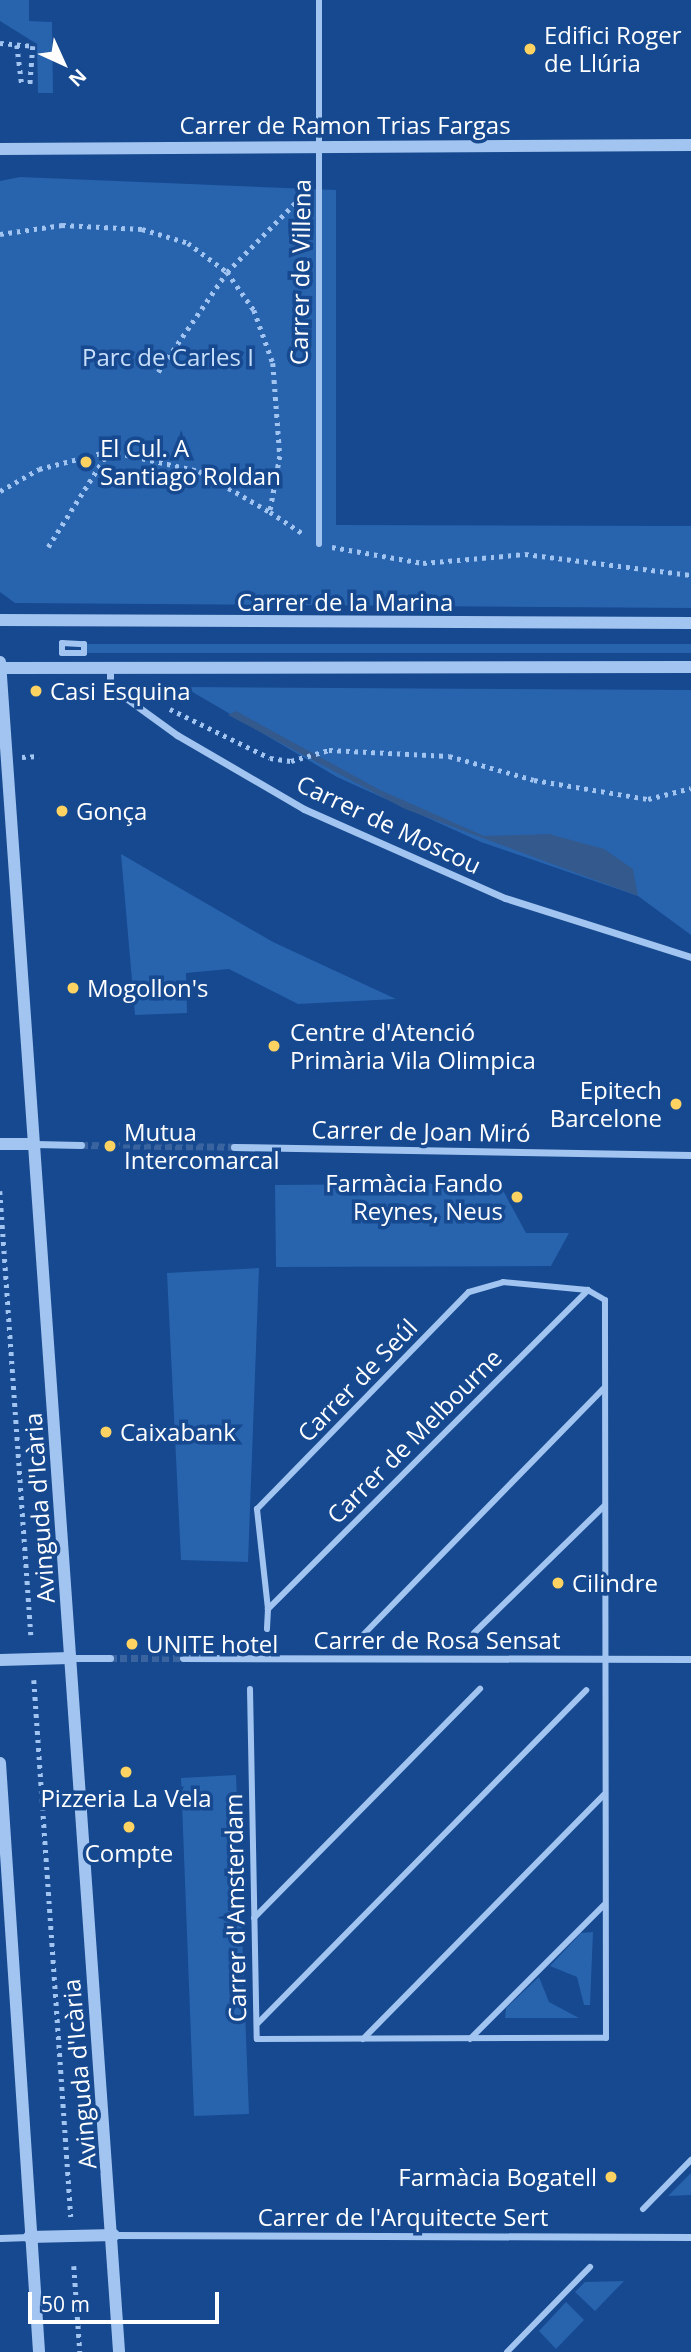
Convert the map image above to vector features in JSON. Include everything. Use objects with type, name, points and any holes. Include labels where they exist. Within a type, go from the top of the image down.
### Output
[{"type":"street","name":"Carrer de Villena","points":[[319,0],[319,544]]},
{"type":"street","name":"Carrer de Ramon Trias Fargas","points":[[0,149],[320,145],[691,145]]},
{"type":"street","name":"Carrer de la Marina","points":[[0,620],[691,623]]},
{"type":"street","points":[[1,666],[691,667]]},
{"type":"street","name":"Avinguda d'Icària","points":[[1,666],[70,1658],[114,2235],[119,2352]]},
{"type":"street","name":"Carrer de Moscou","points":[[110,668],[110,687],[304,809],[505,898],[691,957]]},
{"type":"street","points":[[0,1144],[81,1144]]},
{"type":"street","name":"Carrer de Joan Miró","points":[[234,1147],[691,1155]]},
{"type":"street","name":"Carrer de Seúl","points":[[268,1609],[257,1509],[469,1292],[503,1282],[588,1290]]},
{"type":"street","points":[[470,2039],[604,1905],[605,1300],[588,1290]]},
{"type":"street","name":"Carrer de Melbourne","points":[[268,1609],[588,1290]]},
{"type":"street","points":[[363,1635],[605,1387]]},
{"type":"street","points":[[474,1633],[604,1506]]},
{"type":"street","points":[[267,1629],[268,1609]]},
{"type":"street","points":[[0,1660],[110,1658]]},
{"type":"street","name":"Carrer de Rosa Sensat","points":[[183,1658],[691,1660]]},
{"type":"street","name":"Carrer d'Amsterdam","points":[[250,1689],[257,2039],[606,2038],[602,2026],[604,1905]]},
{"type":"street","points":[[254,1918],[480,1689]]},
{"type":"street","points":[[257,2024],[586,1690]]},
{"type":"street","points":[[0,1763],[28,2115],[29,2236],[39,2352]]},
{"type":"street","points":[[363,2039],[605,1794]]},
{"type":"street","points":[[643,2209],[691,2160]]},
{"type":"street","points":[[0,2238],[114,2235]]},
{"type":"street","name":"Carrer de l'Arquitecte Sert","points":[[114,2235],[691,2237]]},
{"type":"street","points":[[507,2352],[590,2267]]},
{"type":"path","points":[[0,43],[33,46],[30,86]]},
{"type":"path","points":[[17,45],[22,86]]},
{"type":"path","points":[[158,372],[227,272],[320,179]]},
{"type":"path","points":[[48,547],[109,451]]},
{"type":"path","points":[[0,491],[39,469],[109,451],[199,471],[270,512]]},
{"type":"path","points":[[291,761],[329,750],[449,755],[534,780],[648,799],[691,788]]},
{"type":"path","points":[[22,757],[39,756]]},
{"type":"path","name":"Avinguda d'Icària","points":[[0,1191],[31,1635]]},
{"type":"path","name":"Avinguda d'Icària","points":[[34,1680],[71,2217]]},
{"type":"path","points":[[74,2266],[80,2352]]},
{"type":"green space","points":[[0,0],[29,0],[29,21],[52,22],[53,93],[38,93],[37,44],[0,21]]},
{"type":"green space","name":"Parc de Carles I","points":[[20,177],[336,190],[336,525],[691,526],[691,608],[15,603],[0,592],[0,181]]},
{"type":"green space","points":[[84,644],[691,644],[691,653],[84,653]]},
{"type":"green space","points":[[184,687],[691,690],[691,935],[638,896],[481,842],[337,777]]},
{"type":"green space","points":[[121,854],[273,942],[396,999],[298,1004],[229,969],[186,973],[187,1013],[135,1015]]},
{"type":"green space","points":[[499,1183],[526,1233],[569,1233],[551,1266],[276,1267],[275,1185]]},
{"type":"green space","points":[[259,1268],[248,1562],[181,1560],[167,1273]]},
{"type":"green space","points":[[236,1775],[249,2114],[194,2116],[181,1778]]},
{"type":"green space","points":[[593,1932],[590,2005],[584,2005],[577,1977],[550,1966],[581,1933]]},
{"type":"green space","points":[[539,1977],[549,2002],[579,2018],[505,2018],[506,2008]]},
{"type":"green space","points":[[691,2173],[691,2195],[668,2196]]},
{"type":"green space","points":[[624,2281],[595,2311],[575,2292],[585,2282]]},
{"type":"green space","points":[[566,2302],[584,2320],[556,2349],[539,2331]]},
{"type":"shaded area","points":[[236,711],[380,790],[484,836],[549,834],[604,849],[633,869],[638,896],[405,809],[228,715]]},
{"type":"tunnel","points":[[81,1145],[234,1147]]},
{"type":"tunnel","points":[[110,1658],[183,1658]]},
{"type":"place","name":"Edifici Roger de Llúria","points":[[530,49]]},
{"type":"place","name":"El Cul. A Santiago Roldan","points":[[86,462]]},
{"type":"place","name":"Casi Esquina","points":[[36,691]]},
{"type":"place","name":"Gonça","points":[[62,811]]},
{"type":"place","name":"Mogollon's","points":[[73,988]]},
{"type":"place","name":"Centre d'Atenció Primària Vila Olimpica","points":[[274,1046]]},
{"type":"place","name":"Epitech Barcelone","points":[[676,1104]]},
{"type":"place","name":"Mutua Intercomarcal","points":[[110,1146]]},
{"type":"place","name":"Farmàcia Fando Reynes, Neus","points":[[517,1197]]},
{"type":"place","name":"Caixabank","points":[[106,1432]]},
{"type":"place","name":"Cilindre","points":[[558,1583]]},
{"type":"place","name":"UNITE hotel","points":[[132,1644]]},
{"type":"place","name":"Pizzeria La Vela","points":[[126,1772]]},
{"type":"place","name":"Compte","points":[[129,1827]]},
{"type":"place","name":"Farmàcia Bogatell","points":[[611,2177]]}]
